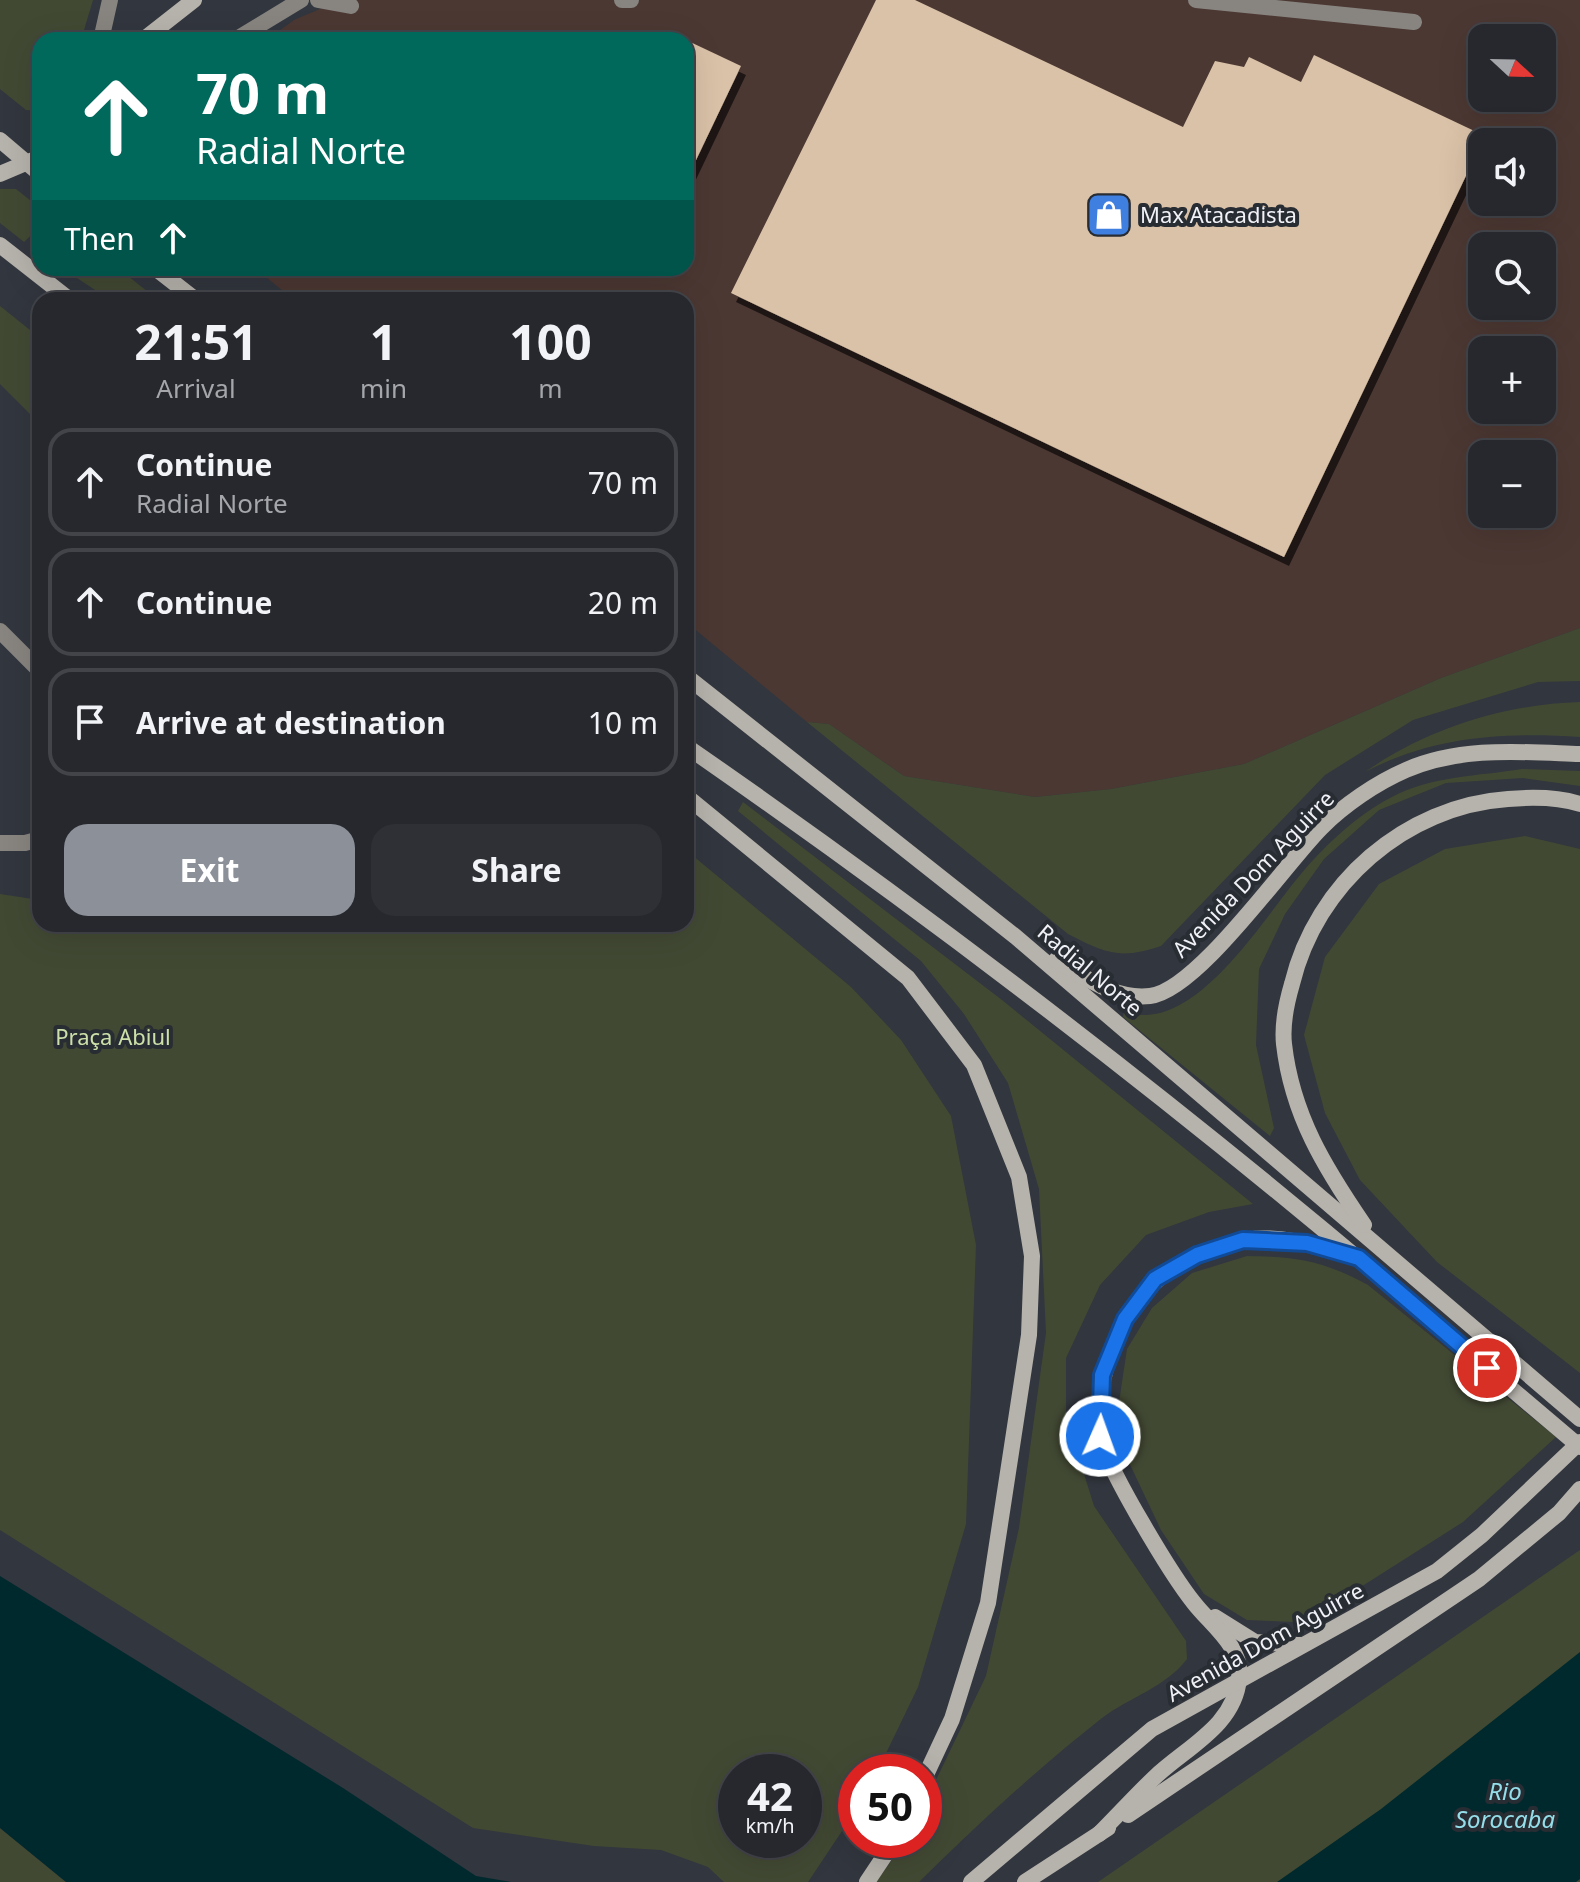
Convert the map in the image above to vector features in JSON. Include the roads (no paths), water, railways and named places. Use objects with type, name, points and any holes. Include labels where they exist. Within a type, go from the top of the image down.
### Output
[{"type":"main road","points":[[153,32],[194,0]]},
{"type":"main road","points":[[0,140],[32,162]]},
{"type":"main road","points":[[0,174],[32,166]]},
{"type":"main road","points":[[0,245],[32,270]]},
{"type":"main road","points":[[39,276],[60,292]]},
{"type":"main road","points":[[166,276],[186,292]]},
{"type":"main road","name":"Radial Norte","points":[[694,682],[1016,937],[1580,1419]]},
{"type":"main road","points":[[694,752],[823,841],[1052,1012],[1359,1258],[1580,1444]]},
{"type":"main road","name":"Avenida Dom Aguirre","points":[[1016,937],[1107,991],[1159,995],[1195,969],[1221,943],[1323,826],[1353,801],[1406,770],[1453,756],[1496,752],[1580,754]]},
{"type":"main road","points":[[1376,1243],[1314,1151],[1302,1117],[1284,1042],[1288,998],[1298,959],[1313,927],[1339,888],[1368,858],[1403,831],[1482,800],[1529,797],[1580,804]]},
{"type":"main road","points":[[694,803],[908,978],[974,1065],[1019,1177],[1032,1256],[1029,1335],[988,1603],[952,1719],[936,1754]]},
{"type":"main road","points":[[1099,1834],[1157,1775],[1210,1732],[1229,1707],[1240,1677],[1233,1647],[1192,1601],[1129,1498],[1100,1436],[1102,1375],[1125,1319],[1155,1279],[1197,1255],[1243,1240],[1307,1243],[1359,1258]]},
{"type":"main road","name":"Avenida Dom Aguirre","points":[[971,1882],[1152,1729],[1240,1677],[1437,1571],[1493,1526],[1580,1444]]},
{"type":"main road","points":[[1025,1882],[1479,1579],[1559,1513],[1580,1489]]},
{"type":"main road","points":[[1192,1601],[1255,1642],[1302,1645]]},
{"type":"main road","points":[[867,1882],[883,1858]]},
{"type":"street","points":[[103,32],[110,0]]},
{"type":"street","points":[[248,32],[301,0]]},
{"type":"street","points":[[318,0],[351,6],[344,0]]},
{"type":"street","points":[[622,0],[631,0]]},
{"type":"street","points":[[1196,0],[1414,22]]},
{"type":"street","points":[[0,631],[32,663]]},
{"type":"street","points":[[0,843],[32,841]]},
{"type":"water","points":[[0,1576],[343,1788],[476,1876],[511,1882],[66,1882],[0,1828]]},
{"type":"water","name":"Rio Sorocaba","points":[[1580,1652],[1580,1879],[1576,1882],[1277,1882],[1381,1809]]},
{"type":"place","name":"Max Atacadista","points":[[1109,215]]},
{"type":"park label","name":"Praça Abiul","points":[[113,1037]]}]
